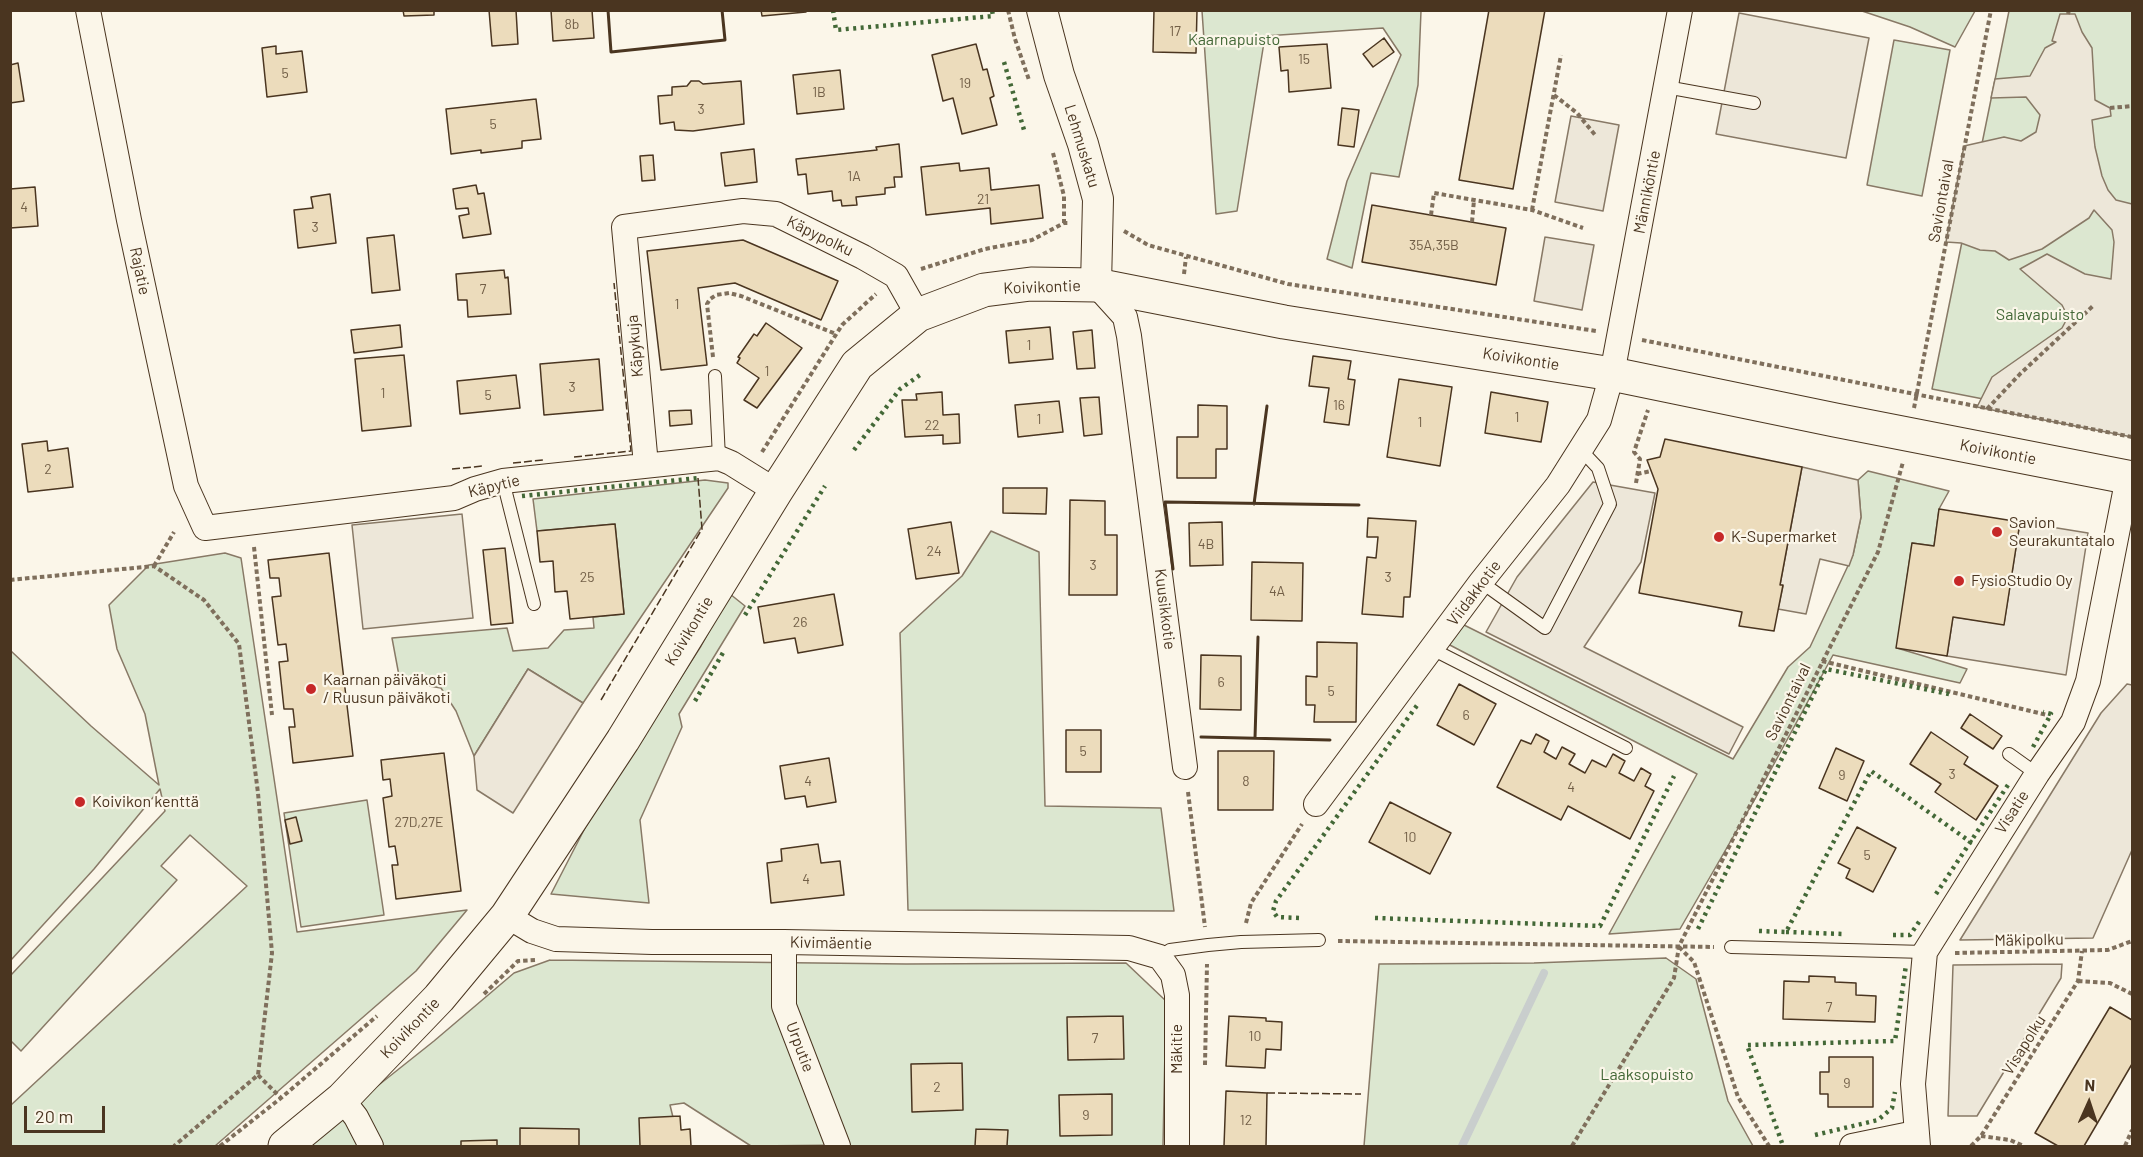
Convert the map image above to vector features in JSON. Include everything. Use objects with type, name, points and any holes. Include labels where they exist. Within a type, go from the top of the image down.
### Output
[{"type":"main road","name":"Koivikontie","points":[[285,1146],[342,1099],[439,998],[507,916],[623,740],[776,490],[857,365],[918,315],[984,290],[1031,284],[1096,285],[1284,322],[1612,374],[2130,478]]},
{"type":"street","name":"Rajatie","points":[[88,10],[129,220],[186,486],[205,528]]},
{"type":"street","name":"Lehmuskatu","points":[[1042,10],[1059,75],[1083,144],[1098,199],[1096,285]]},
{"type":"street","name":"Männiköntie","points":[[1612,374],[1680,10]]},
{"type":"street","name":"Käpypolku","points":[[624,227],[743,211],[776,214],[896,276],[918,315]]},
{"type":"street","name":"Käpykuja","points":[[624,227],[646,465]]},
{"type":"street","name":"Kuusikkotie","points":[[1096,285],[1125,317],[1129,336],[1185,767]]},
{"type":"street","name":"Viidakkotie","points":[[1316,804],[1481,582],[1557,485],[1599,420],[1612,374]]},
{"type":"street","name":"Käpytie","points":[[205,528],[454,498],[503,481],[719,458]]},
{"type":"street","points":[[719,458],[731,462],[776,490]]},
{"type":"street","name":"Visatie","points":[[1916,1140],[1913,1084],[1924,952],[2037,774],[2073,722],[2088,681],[2130,478]]},
{"type":"street","name":"Kivimäentie","points":[[507,916],[532,932],[556,939],[1129,948],[1160,957]]},
{"type":"street","name":"Urputie","points":[[784,942],[784,1006],[838,1146]]},
{"type":"street","name":"Mäkitie","points":[[1160,957],[1173,975],[1177,995],[1177,1146]]},
{"type":"street","points":[[342,1099],[356,1117],[371,1146]]},
{"type":"street","points":[[1852,1146],[1916,1140]]},
{"type":"lane","points":[[1666,87],[1754,103]]},
{"type":"lane","points":[[715,376],[719,458]]},
{"type":"lane","points":[[1481,582],[1545,628],[1610,504],[1598,468],[1581,450]]},
{"type":"lane","points":[[503,481],[534,604]]},
{"type":"lane","points":[[1432,649],[1626,748]]},
{"type":"lane","points":[[2009,754],[2037,774]]},
{"type":"lane","points":[[1160,957],[1170,950],[1208,945],[1319,940]]},
{"type":"lane","points":[[1731,948],[1924,952]]},
{"type":"path","points":[[1008,10],[1014,39],[1031,89]]},
{"type":"path","name":"Saviontaival","points":[[1917,396],[1990,10]]},
{"type":"path","points":[[1532,210],[1561,55]]},
{"type":"path","points":[[1554,95],[1577,112],[1596,136]]},
{"type":"path","points":[[2110,108],[2133,106]]},
{"type":"path","points":[[1053,151],[1064,196],[1064,223]]},
{"type":"path","points":[[1431,215],[1434,193],[1532,210],[1583,228]]},
{"type":"path","points":[[1472,222],[1474,200]]},
{"type":"path","points":[[1120,229],[1148,245],[1288,284],[1618,335],[2133,437]]},
{"type":"path","points":[[715,376],[708,304],[710,299],[716,295],[729,293],[741,296],[836,334]]},
{"type":"path","points":[[1987,409],[2020,374],[2094,306]]},
{"type":"path","points":[[1636,483],[1640,459],[1634,452],[1648,409]]},
{"type":"path","name":"Saviontaival","points":[[1572,1146],[1674,978],[1678,946],[1878,552],[1903,461]]},
{"type":"path","points":[[1637,474],[1651,471]]},
{"type":"path","points":[[251,522],[272,715]]},
{"type":"path","points":[[154,566],[174,532]]},
{"type":"path","points":[[10,580],[154,566],[204,600],[239,644],[258,793],[272,953],[258,1075],[174,1146]]},
{"type":"path","points":[[1822,661],[2073,722]]},
{"type":"path","points":[[1185,767],[1201,906],[1208,945],[1205,1067]]},
{"type":"path","points":[[1241,942],[1251,903],[1316,804]]},
{"type":"path","points":[[1319,940],[1731,948]]},
{"type":"path","name":"Mäkipolku","points":[[1924,952],[1942,954],[2108,950],[2133,940]]},
{"type":"path","points":[[1678,946],[1694,962],[1738,1097],[1769,1146]]},
{"type":"path","name":"Visapolku","points":[[1971,1146],[1981,1136],[2078,981],[2082,951]]},
{"type":"path","points":[[2078,981],[2110,983],[2133,994]]},
{"type":"path","name":"Koivikontie","points":[[220,1146],[281,1098],[386,1008]]},
{"type":"path","points":[[258,1075],[281,1098]]},
{"type":"path","points":[[2126,1146],[2133,1130]]},
{"type":"path","points":[[1981,1136],[2010,1140],[2024,1146]]},
{"type":"green space","name":"Kaarnapuisto","points":[[1202,11],[1421,11],[1418,85],[1399,177],[1371,173],[1352,268],[1327,259],[1347,181],[1401,55],[1383,28],[1265,36],[1237,211],[1216,214]]},
{"type":"green space","points":[[1862,11],[1975,11],[1955,47],[1910,27]]},
{"type":"green space","name":"Salavapuisto","points":[[2009,11],[2132,11],[2132,428],[1932,389]]},
{"type":"green space","points":[[1894,40],[1950,50],[1922,196],[1867,185]]},
{"type":"green space","points":[[1868,471],[1949,491],[1939,509],[1934,546],[1912,543],[1897,648],[1967,669],[1960,683],[1833,655],[1755,799],[1680,929],[1609,934],[1697,774],[1446,643],[1462,624],[1733,759],[1788,667],[1810,647],[1853,555],[1861,517],[1858,480]]},
{"type":"green space","points":[[705,480],[728,483],[728,488],[583,703],[528,669],[474,756],[456,711],[441,688],[400,681],[392,638],[507,628],[513,651],[548,648],[564,630],[594,628],[593,617],[624,614],[615,524],[537,531],[533,499]]},
{"type":"green space","points":[[991,531],[1039,552],[1045,806],[1161,808],[1174,911],[908,910],[900,633],[962,576]]},
{"type":"green space","points":[[225,553],[241,558],[297,932],[467,910],[416,971],[215,1146],[11,1146],[11,1105],[247,886],[190,835],[161,866],[177,880],[21,1051],[11,1041],[11,975],[165,811],[160,789],[94,869],[11,960],[11,651],[91,726],[159,785],[145,714],[117,649],[109,605],[149,565]]},
{"type":"green space","points":[[730,594],[745,606],[679,714],[682,727],[640,820],[649,903],[551,894],[586,826],[701,646]]},
{"type":"green space","points":[[367,800],[384,915],[301,927],[284,813]]},
{"type":"green space","name":"Laaksopuisto","points":[[1666,958],[1696,979],[1728,1101],[1753,1146],[1364,1146],[1379,964],[1534,963]]},
{"type":"green space","points":[[550,960],[906,964],[1126,963],[1166,1001],[1163,1146],[751,1146],[684,1103],[670,1105],[680,1146],[302,1146],[434,1041],[514,973]]},
{"type":"shaded area","points":[[1739,13],[1869,38],[1846,158],[1716,134]]},
{"type":"shaded area","name":"Salavapuisto","points":[[2060,14],[2075,14],[2092,48],[2095,100],[2110,108],[2111,116],[2092,120],[2102,176],[2108,190],[2116,200],[2132,204],[2132,437],[1977,407],[1992,377],[2062,328],[2068,317],[2062,305],[2020,269],[2047,254],[2085,274],[2111,279],[2114,242],[2112,230],[2094,210],[2089,218],[2042,249],[2009,260],[1995,251],[1946,242],[1964,146],[2004,137],[2021,141],[2036,132],[2040,115],[2026,97],[1991,98],[1995,79],[2030,76],[2045,48],[2056,42],[2052,41]]},
{"type":"shaded area","points":[[1571,116],[1619,125],[1603,211],[1555,202]]},
{"type":"shaded area","points":[[1545,237],[1594,245],[1582,310],[1534,301]]},
{"type":"shaded area","points":[[1802,467],[1858,480],[1861,517],[1849,566],[1820,559],[1806,614],[1778,609],[1783,586],[1780,585]]},
{"type":"shaded area","points":[[1593,482],[1655,493],[1641,562],[1584,647],[1743,727],[1729,754],[1486,632],[1517,577]]},
{"type":"shaded area","points":[[462,514],[473,618],[363,629],[352,525]]},
{"type":"shaded area","points":[[2020,522],[2088,533],[2066,675],[1947,656],[1953,617],[2004,624]]},
{"type":"shaded area","points":[[528,669],[583,703],[513,813],[477,790],[474,756]]},
{"type":"shaded area","points":[[2127,684],[2132,685],[2132,850],[2093,938],[1960,940],[2101,713]]},
{"type":"shaded area","points":[[2062,964],[2061,978],[1977,1116],[1948,1116],[1953,965]]},
{"type":"building","points":[[403,10],[434,10],[434,15],[404,16]]},
{"type":"building","points":[[489,10],[516,10],[518,44],[492,46]]},
{"type":"building","points":[[551,10],[592,10],[594,38],[553,41]]},
{"type":"building","points":[[761,10],[806,10],[806,12],[762,16]]},
{"type":"building","points":[[1154,10],[1197,10],[1196,53],[1153,52]]},
{"type":"building","points":[[1489,10],[1545,10],[1513,189],[1459,180]]},
{"type":"building","points":[[1384,38],[1394,52],[1373,67],[1363,54]]},
{"type":"building","points":[[976,44],[983,70],[987,69],[994,96],[990,98],[997,125],[962,134],[953,98],[943,101],[932,55]]},
{"type":"building","points":[[1327,44],[1331,88],[1289,92],[1288,70],[1281,71],[1279,47]]},
{"type":"building","points":[[276,46],[276,54],[302,51],[307,92],[267,97],[262,48]]},
{"type":"building","points":[[18,63],[24,101],[10,103],[10,65]]},
{"type":"building","points":[[840,70],[844,109],[797,114],[793,75]]},
{"type":"building","points":[[691,81],[699,81],[703,84],[741,81],[744,124],[693,131],[675,130],[674,122],[660,124],[658,96],[672,95],[672,87],[687,86]]},
{"type":"building","points":[[536,99],[541,139],[522,141],[522,148],[451,154],[446,109]]},
{"type":"building","points":[[1342,108],[1359,110],[1354,147],[1338,145]]},
{"type":"building","points":[[899,144],[902,177],[894,177],[895,187],[885,188],[885,194],[856,197],[857,205],[842,206],[841,200],[833,201],[832,191],[808,194],[806,174],[798,175],[796,159],[877,150],[876,147]]},
{"type":"building","points":[[754,149],[757,182],[725,186],[721,153]]},
{"type":"building","points":[[653,155],[655,180],[642,181],[640,156]]},
{"type":"building","points":[[959,163],[960,171],[989,168],[991,190],[1039,185],[1043,218],[991,224],[990,208],[926,215],[921,167]]},
{"type":"building","points":[[476,185],[478,194],[484,193],[491,234],[463,238],[459,216],[469,214],[468,208],[456,209],[453,189]]},
{"type":"building","points":[[35,187],[38,226],[10,228],[10,189]]},
{"type":"building","points":[[330,194],[336,243],[298,248],[294,210],[313,208],[311,197]]},
{"type":"building","points":[[1372,205],[1506,228],[1496,285],[1362,262]]},
{"type":"building","points":[[394,235],[400,290],[372,293],[367,238]]},
{"type":"building","points":[[743,240],[838,281],[821,320],[735,283],[698,288],[707,365],[661,370],[647,251]]},
{"type":"building","points":[[504,270],[505,278],[508,277],[511,314],[468,317],[467,300],[458,300],[456,274]]},
{"type":"building","points":[[766,323],[802,348],[757,408],[744,400],[759,378],[737,363],[740,358],[738,357],[754,334],[757,336]]},
{"type":"building","points":[[400,325],[402,347],[354,353],[351,330]]},
{"type":"building","points":[[1050,327],[1053,359],[1009,363],[1006,331]]},
{"type":"building","points":[[1092,330],[1095,368],[1077,369],[1073,332]]},
{"type":"building","points":[[404,355],[411,426],[362,431],[355,359]]},
{"type":"building","points":[[1313,356],[1351,361],[1348,379],[1355,380],[1349,425],[1324,422],[1329,388],[1309,386]]},
{"type":"building","points":[[599,359],[603,410],[544,415],[540,364]]},
{"type":"building","points":[[516,375],[520,408],[460,414],[457,381]]},
{"type":"building","points":[[1399,379],[1452,387],[1440,466],[1387,457]]},
{"type":"building","points":[[942,392],[943,415],[959,414],[960,443],[943,444],[943,435],[905,437],[902,400],[917,400],[916,394]]},
{"type":"building","points":[[1491,392],[1548,402],[1541,442],[1485,433]]},
{"type":"building","points":[[1099,397],[1102,434],[1084,436],[1080,398]]},
{"type":"building","points":[[1059,401],[1063,432],[1018,437],[1015,405]]},
{"type":"building","points":[[1198,405],[1227,406],[1227,449],[1216,449],[1216,478],[1177,478],[1177,437],[1198,437]]},
{"type":"building","points":[[691,410],[692,424],[670,426],[669,411]]},
{"type":"building","name":"K-Supermarket","points":[[1665,439],[1802,467],[1780,585],[1783,585],[1774,631],[1739,626],[1742,612],[1639,593],[1658,489],[1647,460],[1660,457]]},
{"type":"building","points":[[47,441],[48,451],[68,448],[73,487],[28,492],[22,444]]},
{"type":"building","points":[[1003,488],[1047,488],[1046,514],[1003,513]]},
{"type":"building","points":[[1070,500],[1105,501],[1105,535],[1117,535],[1117,595],[1069,595]]},
{"type":"building","name":"FysioStudio Oy","points":[[1939,509],[2020,522],[2004,625],[1953,617],[1947,656],[1896,648],[1912,543],[1934,546]]},
{"type":"building","points":[[1368,518],[1416,521],[1410,597],[1404,597],[1403,617],[1362,614],[1367,557],[1376,558],[1378,537],[1367,537]]},
{"type":"building","points":[[951,522],[959,573],[916,579],[908,529]]},
{"type":"building","points":[[1222,522],[1223,565],[1190,566],[1189,523]]},
{"type":"building","points":[[615,524],[624,614],[570,619],[567,591],[555,592],[553,561],[540,562],[537,531]]},
{"type":"building","points":[[505,548],[513,623],[491,625],[483,550]]},
{"type":"building","points":[[329,553],[353,756],[293,763],[289,727],[295,727],[293,709],[284,709],[279,662],[288,661],[286,644],[278,645],[272,597],[281,596],[279,578],[270,578],[268,560]]},
{"type":"building","points":[[1252,562],[1303,563],[1302,621],[1251,620]]},
{"type":"building","points":[[834,594],[843,645],[798,653],[795,638],[764,643],[758,607]]},
{"type":"building","points":[[1317,642],[1357,643],[1356,722],[1314,722],[1315,705],[1306,705],[1306,676],[1317,677]]},
{"type":"building","points":[[1201,655],[1241,656],[1241,710],[1200,709]]},
{"type":"building","points":[[1459,684],[1496,704],[1474,745],[1437,725]]},
{"type":"building","points":[[1970,714],[2002,736],[1993,749],[1961,728]]},
{"type":"building","points":[[1066,730],[1101,730],[1101,772],[1066,772]]},
{"type":"building","points":[[1931,732],[1968,757],[1964,764],[1998,786],[1976,820],[1935,792],[1941,784],[1910,764]]},
{"type":"building","points":[[1536,734],[1549,741],[1544,752],[1556,759],[1562,747],[1575,754],[1569,764],[1585,773],[1592,760],[1606,767],[1613,754],[1625,761],[1619,773],[1634,781],[1641,768],[1651,774],[1645,786],[1654,791],[1630,839],[1568,806],[1561,820],[1497,787],[1521,740],[1531,744]]},
{"type":"building","points":[[1836,748],[1864,761],[1847,801],[1819,788]]},
{"type":"building","points":[[1218,751],[1274,751],[1273,810],[1218,810]]},
{"type":"building","points":[[444,753],[461,891],[396,899],[392,865],[398,865],[395,846],[389,847],[383,798],[392,796],[390,779],[383,780],[381,760]]},
{"type":"building","points":[[829,758],[836,802],[807,807],[805,796],[785,799],[780,766]]},
{"type":"building","points":[[1390,802],[1451,833],[1430,874],[1369,842]]},
{"type":"building","points":[[296,817],[302,841],[290,844],[285,820]]},
{"type":"building","points":[[1857,827],[1896,848],[1873,892],[1846,878],[1850,869],[1838,863]]},
{"type":"building","points":[[818,844],[821,863],[840,861],[844,895],[771,903],[767,863],[782,861],[781,849]]},
{"type":"building","points":[[1809,976],[1835,977],[1835,982],[1856,983],[1856,995],[1876,996],[1875,1022],[1783,1019],[1784,981],[1809,982]]},
{"type":"building","points":[[2110,1007],[2132,1020],[2132,1064],[2084,1146],[2058,1146],[2035,1133]]},
{"type":"building","points":[[1123,1016],[1124,1059],[1068,1060],[1067,1017]]},
{"type":"building","points":[[1229,1016],[1266,1018],[1266,1021],[1282,1022],[1281,1050],[1266,1049],[1265,1068],[1226,1066]]},
{"type":"building","points":[[1829,1057],[1873,1057],[1873,1107],[1828,1107],[1828,1094],[1820,1094],[1820,1072],[1829,1072]]},
{"type":"building","points":[[962,1063],[963,1110],[912,1112],[911,1064]]},
{"type":"building","points":[[1226,1091],[1267,1093],[1266,1146],[1224,1146]]},
{"type":"building","points":[[1112,1094],[1112,1135],[1060,1136],[1059,1095]]},
{"type":"building","points":[[680,1116],[681,1130],[690,1129],[691,1146],[640,1146],[639,1118]]},
{"type":"building","points":[[520,1128],[579,1129],[579,1146],[520,1146]]},
{"type":"building","points":[[976,1129],[1008,1130],[1007,1146],[975,1146]]},
{"type":"building","points":[[497,1140],[497,1146],[461,1146],[461,1141]]},
{"type":"waterway","points":[[1462,1146],[1544,973]]},
{"type":"hedge","points":[[833,10],[836,30],[993,16],[992,10]]},
{"type":"hedge","points":[[1004,62],[1024,130]]},
{"type":"hedge","points":[[854,450],[900,389],[920,375]]},
{"type":"hedge","points":[[522,496],[698,478]]},
{"type":"hedge","points":[[745,615],[825,486]]},
{"type":"hedge","points":[[695,701],[724,651]]},
{"type":"hedge","points":[[1698,929],[1826,669],[1949,694]]},
{"type":"hedge","points":[[1299,918],[1277,917],[1273,911],[1276,901],[1418,704]]},
{"type":"hedge","points":[[2033,747],[2051,714],[2043,712]]},
{"type":"hedge","points":[[1759,931],[1786,932],[1871,771],[1972,843]]},
{"type":"hedge","points":[[1375,918],[1600,926],[1674,776]]},
{"type":"hedge","points":[[1936,894],[2008,785]]},
{"type":"hedge","points":[[1893,935],[1910,935],[1921,919]]},
{"type":"hedge","points":[[1786,932],[1844,934]]},
{"type":"hedge","points":[[1782,1143],[1747,1045],[1895,1041],[1906,965]]},
{"type":"hedge","points":[[1815,1135],[1878,1120],[1892,1108],[1895,1092]]},
{"type":"fence","points":[[574,457],[631,451],[614,283]]},
{"type":"fence","points":[[513,463],[543,460]]},
{"type":"fence","points":[[452,469],[483,466]]},
{"type":"fence","points":[[601,700],[702,529],[698,478]]},
{"type":"fence","points":[[1267,1093],[1361,1094]]},
{"type":"wall","points":[[608,10],[611,52],[725,40],[722,10]]},
{"type":"wall","points":[[1254,504],[1267,406]]},
{"type":"wall","points":[[1173,569],[1165,502],[1359,505]]},
{"type":"wall","points":[[1255,738],[1258,637]]},
{"type":"wall","points":[[1201,737],[1330,740]]},
{"type":"place","name":"Savion Seurakuntatalo","points":[[1997,532]]},
{"type":"place","name":"K-Supermarket","points":[[1719,537]]},
{"type":"place","name":"FysioStudio Oy","points":[[1959,581]]},
{"type":"place","name":"Kaarnan päiväkoti / Ruusun päiväkoti","points":[[311,689]]},
{"type":"place","name":"Koivikon kenttä","points":[[80,802]]}]
